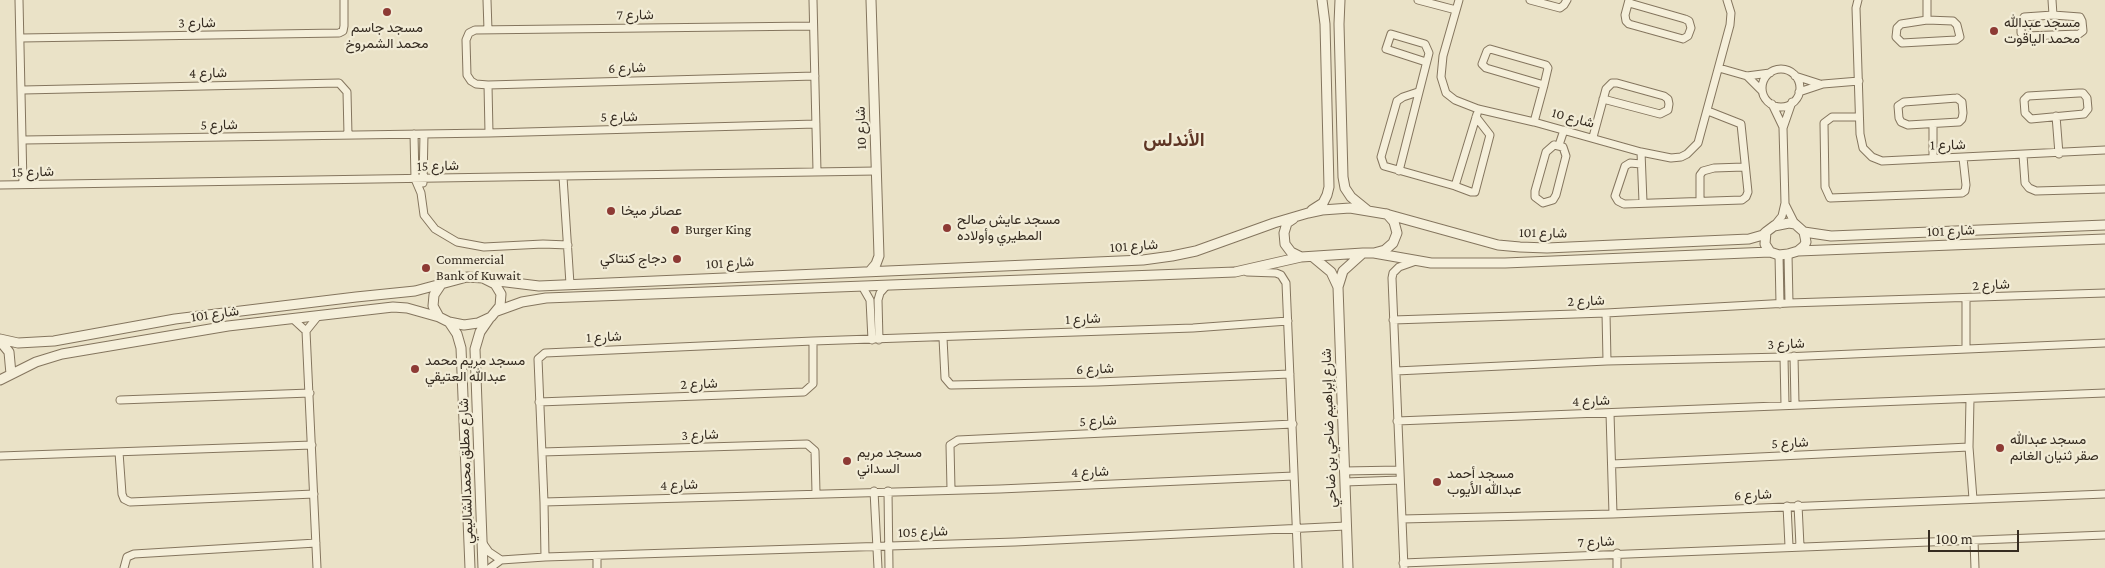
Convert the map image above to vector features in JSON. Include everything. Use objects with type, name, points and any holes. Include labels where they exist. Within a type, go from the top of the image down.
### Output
[{"type":"street","points":[[19,0],[23,90],[24,184]]},
{"type":"street","name":"شارع 3","points":[[21,38],[339,33],[343,31],[344,26],[344,0]]},
{"type":"street","points":[[488,0],[488,30]]},
{"type":"street","points":[[813,0],[817,171]]},
{"type":"street","name":"شارع 10","points":[[871,0],[879,256]]},
{"type":"street","points":[[1308,213],[1323,203],[1328,196],[1329,187],[1322,0]]},
{"type":"street","points":[[1340,0],[1338,24],[1343,177],[1345,188],[1351,197],[1367,210]]},
{"type":"street","points":[[1418,0],[1456,10]]},
{"type":"street","name":"شارع 10","points":[[1459,0],[1443,56],[1441,77],[1446,93],[1455,100],[1478,109],[1593,137],[1641,152],[1671,158],[1687,154],[1698,143],[1730,25],[1731,13],[1727,0]]},
{"type":"street","points":[[1530,0],[1560,8],[1564,6],[1567,0]]},
{"type":"street","name":"شارع 1","points":[[1858,0],[1856,8],[1859,117],[1863,148],[1872,157],[1882,161],[2059,154],[2105,150]]},
{"type":"street","points":[[1927,0],[1927,20]]},
{"type":"street","points":[[2052,0],[2053,15]]},
{"type":"street","points":[[1629,1],[1690,21],[1691,28],[1688,36],[1684,39],[1629,24],[1626,22],[1625,15],[1629,1]]},
{"type":"street","points":[[2053,15],[2080,17],[2083,31],[2079,34],[2026,36],[2021,33],[2021,23],[2024,17],[2053,15]]},
{"type":"street","points":[[1927,20],[1953,21],[1957,25],[1960,37],[1956,40],[1902,43],[1896,37],[1897,28],[1901,24],[1927,20]]},
{"type":"street","name":"شارع 7","points":[[488,85],[476,84],[467,75],[466,40],[469,33],[474,30],[813,26]]},
{"type":"street","points":[[1400,171],[1429,53],[1425,44],[1391,34],[1385,46],[1386,49],[1426,62]]},
{"type":"street","points":[[1534,122],[1544,85],[1548,68],[1546,65],[1490,50],[1487,51],[1482,64],[1486,68],[1544,85]]},
{"type":"street","points":[[1429,53],[1443,56]]},
{"type":"street","points":[[1719,68],[1747,76],[1770,73],[1780,69],[1787,70],[1795,76],[1823,84]]},
{"type":"street","points":[[1762,91],[1763,81],[1770,73]]},
{"type":"street","name":"شارع 6","points":[[488,85],[815,76]]},
{"type":"street","points":[[1747,76],[1772,104],[1783,128]]},
{"type":"street","points":[[1785,203],[1795,224],[1804,232],[1806,242],[1798,251],[1779,253],[1765,244],[1770,229],[1782,216],[1785,203],[1783,128],[1792,102],[1799,92],[1800,87],[1795,76]]},
{"type":"street","points":[[1799,92],[1823,84],[1859,81]]},
{"type":"street","points":[[1593,137],[1603,99],[1608,85],[1617,83],[1664,96],[1668,99],[1669,104],[1668,110],[1660,114],[1603,99]]},
{"type":"street","name":"شارع 4","points":[[23,90],[339,84],[347,92],[348,135]]},
{"type":"street","points":[[488,85],[489,133]]},
{"type":"street","points":[[1418,92],[1397,101],[1381,158],[1384,166],[1475,192],[1490,135],[1476,117]]},
{"type":"street","points":[[2079,93],[2086,96],[2088,109],[2086,113],[2056,116],[2031,119],[2024,113],[2025,98],[2079,93]]},
{"type":"street","points":[[1957,98],[1962,102],[1964,116],[1959,122],[1933,124],[1908,125],[1902,122],[1899,118],[1898,106],[1904,102],[1957,98]]},
{"type":"street","points":[[1772,104],[1782,106],[1792,102]]},
{"type":"street","points":[[1455,186],[1478,109]]},
{"type":"street","points":[[1641,164],[1625,166],[1616,196],[1618,201],[1624,204],[1742,200],[1746,197],[1748,192],[1741,124],[1708,111]]},
{"type":"street","points":[[2056,116],[2059,154]]},
{"type":"street","points":[[1859,117],[1832,117],[1824,123],[1825,187],[1830,198],[1962,193],[1965,191],[1966,185],[1963,158]]},
{"type":"street","name":"شارع 5","points":[[24,140],[489,133],[816,124]]},
{"type":"street","points":[[1933,124],[1933,158]]},
{"type":"street","points":[[1559,145],[1564,130]]},
{"type":"street","points":[[414,134],[415,179],[421,193],[424,215],[435,229],[456,242],[484,247],[543,244],[568,246]]},
{"type":"street","points":[[421,193],[424,179],[424,134]]},
{"type":"street","points":[[1554,145],[1559,145],[1566,151],[1566,156],[1556,195],[1553,200],[1543,203],[1535,197],[1537,181],[1546,152],[1554,145]]},
{"type":"street","points":[[1641,152],[1642,202]]},
{"type":"street","points":[[2022,155],[2025,183],[2029,188],[2036,191],[2105,188]]},
{"type":"street","points":[[1700,200],[1700,175],[1703,171],[1714,168],[1744,167]]},
{"type":"street","name":"شارع 15","points":[[0,185],[876,171]]},
{"type":"street","points":[[563,177],[570,284]]},
{"type":"street","name":"شارع 101","points":[[490,280],[531,286],[1120,261],[1172,256],[1196,251],[1274,223],[1308,213],[1336,209],[1367,210],[1386,214],[1498,245],[1546,248],[1749,239],[1763,236],[1770,229]]},
{"type":"street","points":[[1374,253],[1384,250],[1393,243],[1397,233],[1394,222],[1386,214]]},
{"type":"street","points":[[1294,218],[1287,223],[1284,233],[1285,244],[1292,252],[1301,257]]},
{"type":"street","points":[[1770,229],[1784,222],[1795,224]]},
{"type":"street","name":"شارع 101","points":[[1804,232],[1831,236],[2105,225]]},
{"type":"street","points":[[1995,243],[1991,234],[1997,230]]},
{"type":"street","points":[[1964,245],[1970,240],[1966,231]]},
{"type":"street","name":"شارع 101","points":[[1798,251],[2105,239]]},
{"type":"street","points":[[1617,259],[1614,250],[1619,244]]},
{"type":"street","points":[[1578,260],[1582,255],[1581,246]]},
{"type":"street","name":"شارع 101","points":[[494,314],[522,302],[546,298],[1235,272],[1301,257],[1363,253],[1374,253],[1417,261],[1505,263],[1779,253]]},
{"type":"street","name":"شارع إبراهيم ضاحي بن ضاحي","points":[[1348,568],[1338,287],[1343,271],[1363,253]]},
{"type":"street","points":[[1779,253],[1789,303]]},
{"type":"street","points":[[1779,253],[1780,304]]},
{"type":"street","points":[[879,256],[890,270]]},
{"type":"street","points":[[870,271],[876,264],[879,256]]},
{"type":"street","points":[[1313,257],[1331,272],[1338,287]]},
{"type":"street","points":[[1118,277],[1115,274],[1115,267],[1120,261]]},
{"type":"street","points":[[1403,565],[1393,320],[1393,273],[1404,264],[1417,261]]},
{"type":"street","points":[[1081,263],[1086,270],[1085,276],[1082,279]]},
{"type":"street","points":[[1235,272],[1268,272],[1281,275],[1286,283],[1298,568]]},
{"type":"street","points":[[467,277],[490,280],[499,288],[501,294],[500,306],[494,314],[471,325],[449,322],[435,312],[433,300],[436,290],[448,281],[467,277]]},
{"type":"street","points":[[661,294],[665,288],[662,280]]},
{"type":"street","points":[[875,340],[878,300],[880,293],[887,285]]},
{"type":"street","name":"شارع 101","points":[[0,340],[18,343],[54,341],[175,319],[356,296],[415,291],[440,286]]},
{"type":"street","points":[[862,286],[870,300],[875,340]]},
{"type":"street","name":"شارع 2","points":[[1393,320],[1606,313],[1789,303],[1966,299],[2105,293]]},
{"type":"street","points":[[1966,299],[1966,347]]},
{"type":"street","name":"شارع 101","points":[[0,380],[62,354],[176,333],[400,307],[440,317]]},
{"type":"street","points":[[1606,313],[1607,361]]},
{"type":"street","name":"شارع مطلق محمدالشاليمي","points":[[483,568],[475,349],[480,332],[494,314]]},
{"type":"street","points":[[317,568],[306,331],[318,316]]},
{"type":"street","points":[[175,319],[172,328],[176,333]]},
{"type":"street","points":[[293,319],[306,331]]},
{"type":"street","name":"شارع 1","points":[[544,557],[544,502],[538,359],[545,352],[1193,328],[1288,321]]},
{"type":"street","name":"شارع مطلق محمدالشاليمي","points":[[449,322],[457,334],[461,348],[470,568]]},
{"type":"street","name":"شارع 6","points":[[943,338],[945,378],[951,385],[1290,374]]},
{"type":"street","points":[[0,340],[9,352],[11,374]]},
{"type":"street","name":"شارع 2","points":[[539,402],[804,392],[813,384],[813,341]]},
{"type":"street","name":"شارع 3","points":[[1396,371],[1607,361],[1784,357],[1966,347],[2105,343]]},
{"type":"street","points":[[1794,356],[1795,404]]},
{"type":"street","points":[[1784,357],[1785,404]]},
{"type":"street","points":[[120,400],[310,393]]},
{"type":"street","name":"شارع 4","points":[[1397,420],[2105,393]]},
{"type":"street","points":[[1970,399],[1969,447],[1973,499]]},
{"type":"street","points":[[1610,412],[1613,514]]},
{"type":"street","name":"شارع 5","points":[[951,489],[950,445],[958,440],[1292,424]]},
{"type":"street","name":"شارع 3","points":[[542,452],[807,444],[815,451],[816,493]]},
{"type":"street","points":[[0,456],[312,445]]},
{"type":"street","name":"شارع 5","points":[[1612,464],[1969,447]]},
{"type":"street","points":[[119,452],[122,494],[124,499],[130,502],[314,494]]},
{"type":"street","points":[[1344,472],[1399,470]]},
{"type":"street","name":"شارع 4","points":[[544,502],[1294,476]]},
{"type":"street","points":[[466,483],[471,479],[476,481],[477,508],[480,516]]},
{"type":"street","points":[[1345,482],[1400,480]]},
{"type":"street","points":[[874,491],[878,568]]},
{"type":"street","points":[[888,491],[889,568]]},
{"type":"street","name":"شارع 6","points":[[1402,519],[1613,514],[2105,494]]},
{"type":"street","points":[[1798,505],[1800,546]]},
{"type":"street","points":[[1787,506],[1790,546]]},
{"type":"street","name":"شارع 105","points":[[501,560],[889,546],[1346,526]]},
{"type":"street","name":"شارع 7","points":[[1403,565],[1617,553],[2105,535]]},
{"type":"street","points":[[1974,540],[1975,568]]},
{"type":"street","points":[[482,541],[489,552],[501,560],[490,568]]},
{"type":"street","points":[[124,568],[125,560],[134,554],[316,543]]},
{"type":"street","points":[[1617,553],[1617,568]]},
{"type":"street","points":[[597,556],[597,568]]},
{"type":"place","name":"مسجد جاسم محمد الشمروخ","points":[[387,12]]},
{"type":"place","name":"مسجد عبدالله محمد الياقوت","points":[[1994,31]]},
{"type":"place","name":"عصائر ميخا","points":[[611,211]]},
{"type":"place","name":"مسجد عايش صالح المطيري وأولاده","points":[[947,228]]},
{"type":"place","name":"Burger King","points":[[675,230]]},
{"type":"place","name":"دجاج كنتاكي","points":[[677,259]]},
{"type":"place","name":"Commercial Bank of Kuwait","points":[[426,268]]},
{"type":"place","name":"مسجد مريم محمد عبدالله العتيقي","points":[[415,369]]},
{"type":"place","name":"مسجد عبدالله صقر ثنيان الغانم","points":[[2000,448]]},
{"type":"place","name":"مسجد مريم السداني","points":[[847,461]]},
{"type":"place","name":"مسجد أحمد عبدالله الأيوب","points":[[1437,482]]},
{"type":"district","name":"الأندلس","points":[[1174,140]]}]
